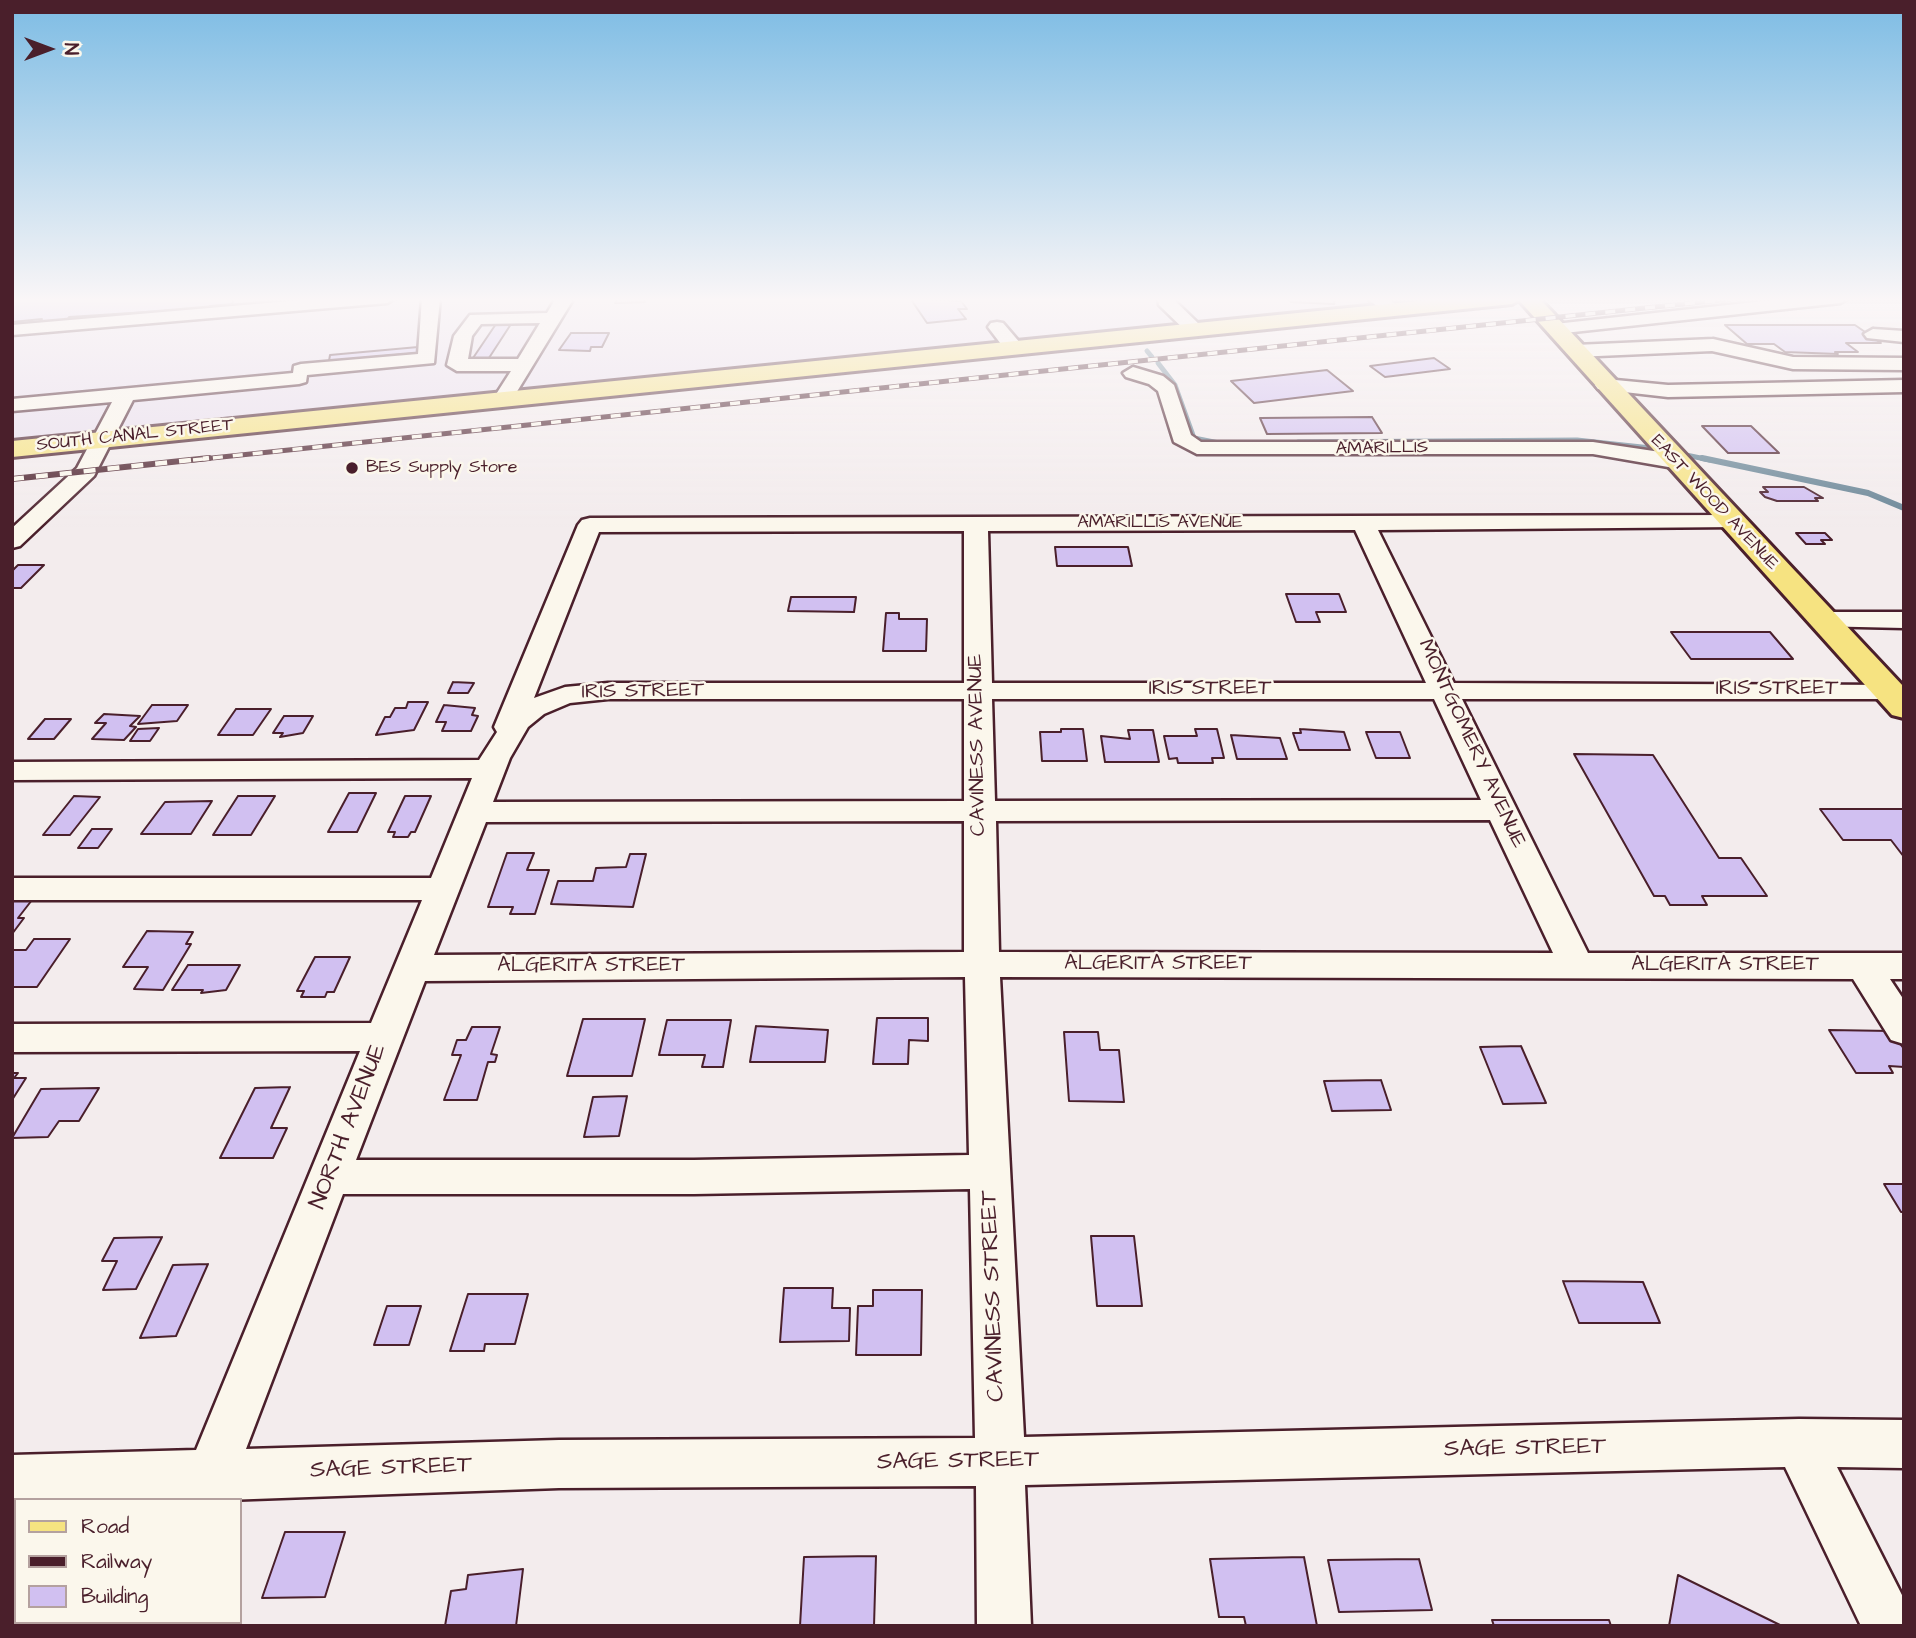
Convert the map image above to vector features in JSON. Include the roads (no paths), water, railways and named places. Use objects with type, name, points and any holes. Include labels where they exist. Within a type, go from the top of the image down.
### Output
[{"type":"main road","name":"SOUTH CANAL STREET","points":[[12,449],[749,374]]},
{"type":"main road","name":"EAST WOOD AVENUE","points":[[1596,374],[1896,699]]},
{"type":"street","points":[[12,405],[296,374]]},
{"type":"street","points":[[503,399],[518,374]]},
{"type":"street","name":"AMARILLIS","points":[[1138,374],[1156,380],[1167,390],[1181,435],[1185,442],[1197,448],[1580,447],[1619,450],[1674,461]]},
{"type":"street","points":[[1605,384],[1668,391],[1904,386]]},
{"type":"street","points":[[12,541],[79,478],[126,394]]},
{"type":"street","name":"AMARILLIS AVENUE","points":[[590,525],[1731,522]]},
{"type":"street","name":"MONTGOMERY AVENUE","points":[[1363,523],[1446,689],[1576,965]]},
{"type":"street","name":"CAVINESS AVENUE","points":[[976,524],[982,966]]},
{"type":"street","name":"NORTH AVENUE","points":[[206,1487],[590,525]]},
{"type":"street","points":[[1823,620],[1904,620]]},
{"type":"street","name":"IRIS STREET","points":[[534,708],[565,695],[581,692],[1446,689],[1896,699]]},
{"type":"street","name":"NORTH AVENUE","points":[[494,762],[517,722],[534,708]]},
{"type":"street","points":[[12,771],[494,762]]},
{"type":"street","points":[[474,812],[1502,810]]},
{"type":"street","points":[[12,889],[444,889]]},
{"type":"street","name":"CAVINESS STREET","points":[[982,966],[1004,1626]]},
{"type":"street","name":"ALGERITA STREET","points":[[413,968],[1904,966]]},
{"type":"street","points":[[1864,967],[1904,1030]]},
{"type":"street","points":[[12,1038],[384,1037]]},
{"type":"street","points":[[330,1177],[694,1177],[990,1172]]},
{"type":"street","points":[[1799,1443],[1889,1626]]},
{"type":"street","name":"SAGE STREET","points":[[12,1480],[206,1487],[559,1464],[999,1462],[1799,1443],[1904,1444]]},
{"type":"waterway","points":[[1167,374],[1175,385],[1194,438],[1219,443]]},
{"type":"waterway","points":[[1298,442],[1577,440],[1651,448]]},
{"type":"waterway","points":[[1686,455],[1710,460]]},
{"type":"waterway","points":[[1702,458],[1868,493],[1904,508]]},
{"type":"railway","points":[[193,460],[1011,374]]},
{"type":"railway","points":[[12,479],[209,458]]},
{"type":"place","name":"BES Supply Store","points":[[352,468]]}]
